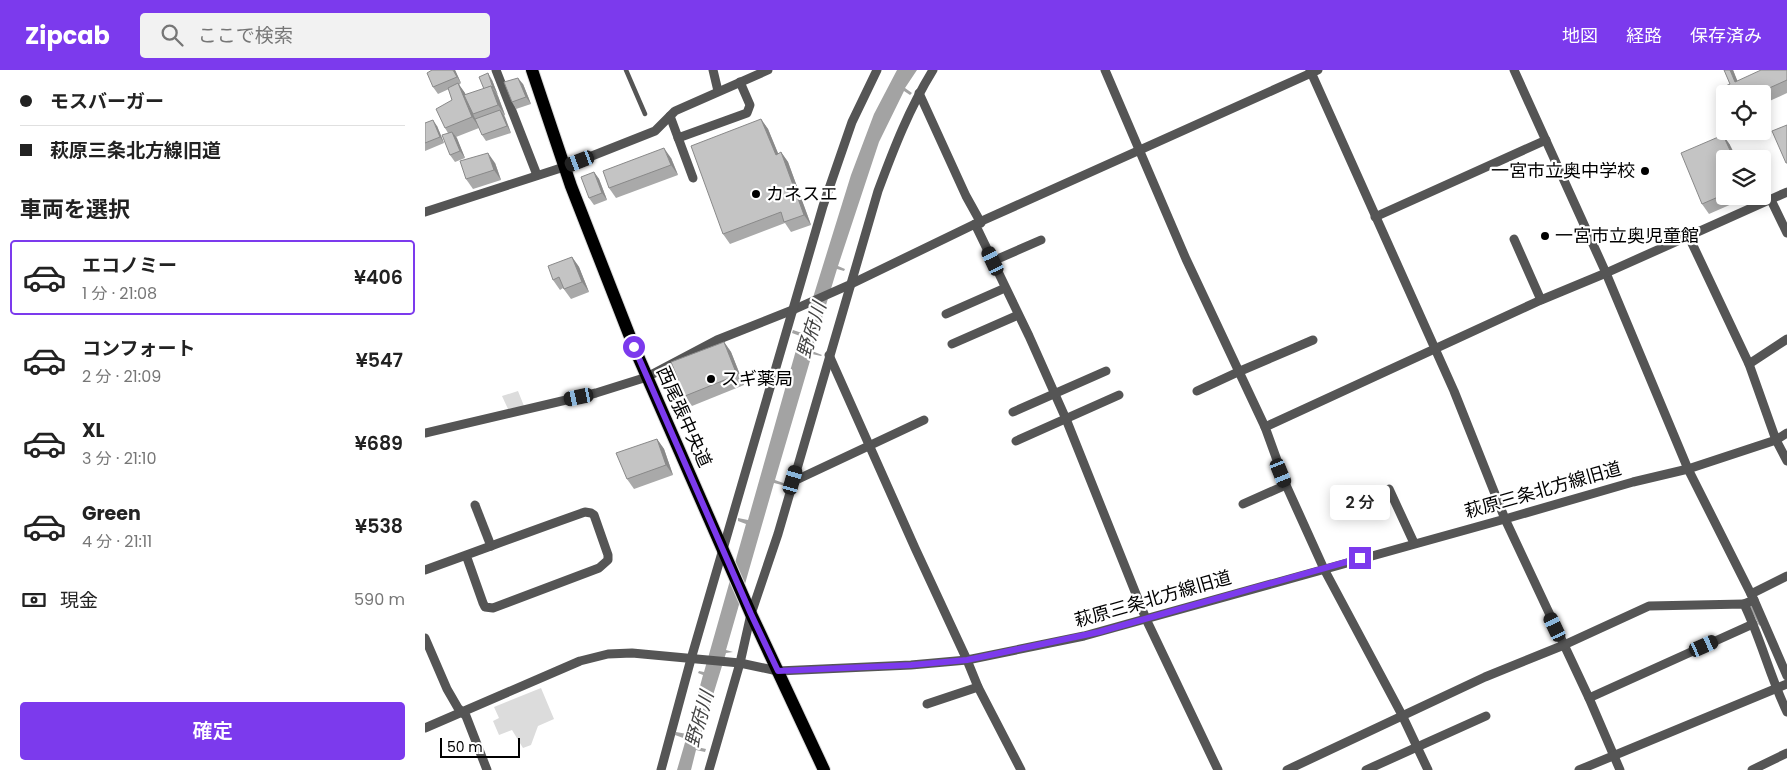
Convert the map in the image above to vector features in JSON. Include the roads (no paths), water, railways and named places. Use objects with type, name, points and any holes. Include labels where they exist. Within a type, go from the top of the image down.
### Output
[{"type":"main road","name":"西尾張中央道","points":[[532,70],[564,167],[634,347],[751,614],[824,770]]},
{"type":"street","points":[[496,70],[537,176]]},
{"type":"street","points":[[713,70],[718,91]]},
{"type":"street","points":[[425,212],[564,167],[655,132],[675,111],[768,70]]},
{"type":"street","points":[[661,770],[723,550],[836,165],[852,122],[877,70]]},
{"type":"street","points":[[709,770],[751,614],[778,534],[847,286],[896,142],[919,93],[933,70]]},
{"type":"street","points":[[1105,70],[1186,259],[1265,428],[1286,485],[1324,569],[1402,714],[1428,770]]},
{"type":"street","points":[[1514,70],[1606,273],[1688,468],[1753,597],[1787,676]]},
{"type":"street","points":[[425,433],[596,393],[647,377],[717,340],[847,286],[1313,71],[1375,217],[1454,391],[1505,519],[1589,698],[1620,770]]},
{"type":"street","points":[[678,138],[747,113],[750,105],[740,82]]},
{"type":"street","points":[[919,93],[1005,288],[1066,419],[1146,619],[1219,770]]},
{"type":"street","points":[[670,116],[693,178]]},
{"type":"street","points":[[1375,217],[1546,140]]},
{"type":"street","points":[[1787,192],[1771,200],[1787,233]]},
{"type":"street","points":[[1265,428],[1541,300],[1760,205]]},
{"type":"street","points":[[1689,236],[1749,364],[1787,462]]},
{"type":"street","points":[[1513,239],[1541,300]]},
{"type":"street","points":[[993,261],[1041,240]]},
{"type":"street","points":[[946,314],[1005,288]]},
{"type":"street","points":[[952,344],[1019,315]]},
{"type":"street","points":[[1749,364],[1787,339]]},
{"type":"street","points":[[1197,391],[1313,340]]},
{"type":"street","points":[[829,355],[978,687],[1021,770]]},
{"type":"street","points":[[1013,412],[1106,371]]},
{"type":"street","points":[[1015,441],[1119,395]]},
{"type":"street","points":[[793,480],[924,420]]},
{"type":"street","name":"萩原三条北方線旧道","points":[[425,728],[580,661],[608,654],[632,653],[738,663],[778,671],[911,665],[967,660],[1084,636],[1688,468],[1777,440],[1787,434]]},
{"type":"street","points":[[1243,504],[1286,485]]},
{"type":"street","points":[[1389,489],[1414,543]]},
{"type":"street","points":[[475,505],[491,546]]},
{"type":"street","points":[[425,570],[585,512],[594,515],[608,560],[599,568],[493,608],[485,607],[466,556]]},
{"type":"street","points":[[1287,770],[1402,714],[1485,677],[1564,645],[1649,606],[1744,604],[1787,576]]},
{"type":"street","points":[[1744,604],[1776,690],[1787,712]]},
{"type":"street","points":[[1589,698],[1753,624]]},
{"type":"street","points":[[425,638],[447,689],[466,716],[487,770]]},
{"type":"street","points":[[1579,770],[1787,684]]},
{"type":"street","points":[[927,704],[978,687]]},
{"type":"street","points":[[1366,770],[1486,716]]},
{"type":"street","points":[[1752,770],[1787,753]]},
{"type":"lane","points":[[626,70],[645,114]]},
{"type":"water","name":"野府川","points":[[897,70],[917,70],[905,88],[912,93],[910,95],[904,91],[879,142],[838,266],[845,269],[844,271],[837,269],[812,351],[822,355],[812,354],[775,480],[786,484],[786,486],[774,483],[726,650],[733,652],[726,653],[697,747],[706,749],[705,752],[696,750],[691,770],[677,770],[686,739],[675,735],[676,732],[687,734],[703,675],[698,673],[699,671],[704,672],[746,524],[738,521],[738,518],[748,520],[800,336],[792,333],[793,330],[802,333],[851,175],[874,114]]},
{"type":"waterway","points":[[1751,606],[1760,624]]},
{"type":"place","name":"一宮市立奥中学校","points":[[1645,171]]},
{"type":"place","name":"カネスエ","points":[[756,194]]},
{"type":"place","name":"一宮市立奥児童館","points":[[1545,236]]},
{"type":"place","name":"スギ薬局","points":[[711,379]]}]
